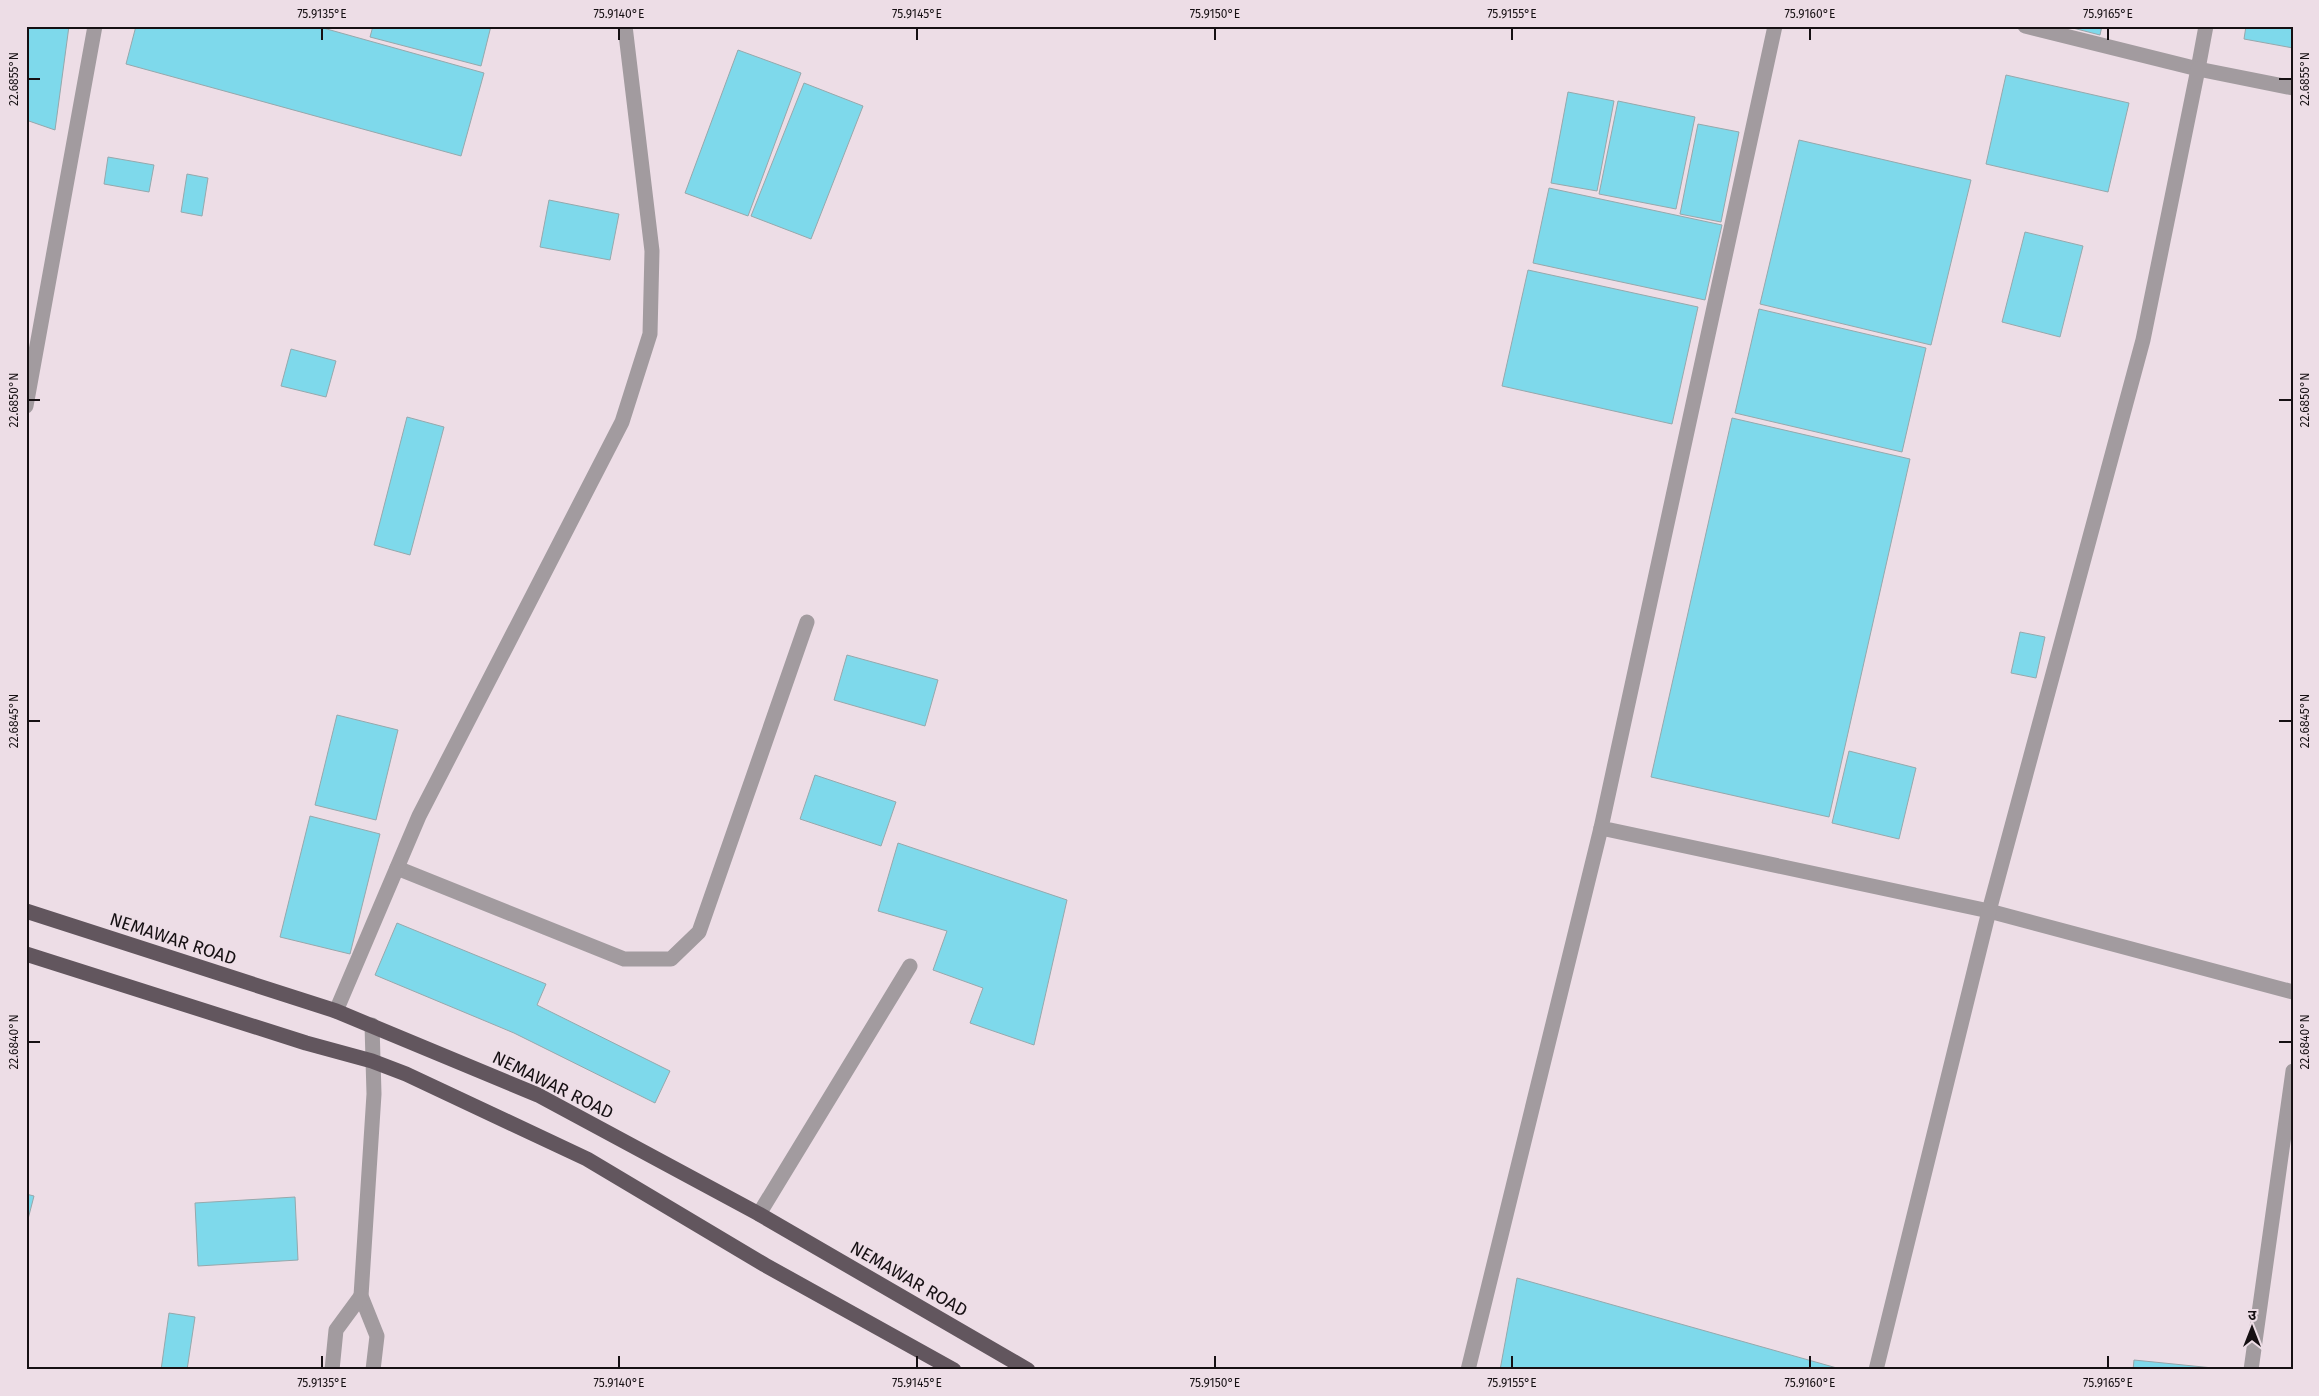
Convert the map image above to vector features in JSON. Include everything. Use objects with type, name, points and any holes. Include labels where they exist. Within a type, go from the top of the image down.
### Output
[{"type":"highway","name":"NEMAWAR ROAD","points":[[26,911],[336,1011],[538,1095],[759,1214],[1028,1370]]},
{"type":"highway","points":[[26,954],[306,1043],[372,1061],[406,1074],[587,1159],[765,1265],[954,1370]]},
{"type":"street","points":[[26,406],[94,26]]},
{"type":"street","points":[[336,1011],[419,816],[622,422],[650,334],[652,251],[625,26]]},
{"type":"street","points":[[1468,1370],[1601,828],[1775,26]]},
{"type":"street","points":[[2024,26],[2198,69],[2293,88]]},
{"type":"street","points":[[1876,1370],[1989,911],[2143,340],[2206,26]]},
{"type":"street","points":[[397,868],[624,959],[671,959],[699,932],[808,622]]},
{"type":"street","points":[[1601,828],[1989,911],[2293,992]]},
{"type":"street","points":[[759,1214],[910,966]]},
{"type":"street","points":[[372,1025],[374,1094],[361,1296],[377,1336],[373,1370]]},
{"type":"street","points":[[2252,1370],[2293,1070]]},
{"type":"street","points":[[332,1370],[336,1330],[361,1296]]},
{"type":"building","points":[[26,26],[69,26],[55,130],[26,120]]},
{"type":"building","points":[[136,26],[316,26],[484,73],[461,156],[126,64]]},
{"type":"building","points":[[373,26],[491,26],[481,66],[370,37]]},
{"type":"building","points":[[2065,26],[2102,26],[2100,35]]},
{"type":"building","points":[[2246,26],[2293,26],[2293,48],[2244,39]]},
{"type":"building","points":[[738,50],[801,73],[748,216],[685,193]]},
{"type":"building","points":[[2006,75],[2129,103],[2108,192],[1986,164]]},
{"type":"building","points":[[804,83],[863,106],[811,239],[751,216]]},
{"type":"building","points":[[1568,92],[1614,101],[1597,191],[1551,183]]},
{"type":"building","points":[[1618,101],[1695,117],[1676,209],[1599,194]]},
{"type":"building","points":[[1698,124],[1739,132],[1721,222],[1680,214]]},
{"type":"building","points":[[1799,140],[1971,180],[1931,345],[1760,304]]},
{"type":"building","points":[[108,157],[154,165],[149,192],[104,184]]},
{"type":"building","points":[[187,174],[208,178],[202,216],[181,212]]},
{"type":"building","points":[[1549,188],[1722,225],[1705,300],[1533,263]]},
{"type":"building","points":[[549,200],[619,214],[610,260],[540,247]]},
{"type":"building","points":[[2025,232],[2083,246],[2060,337],[2002,322]]},
{"type":"building","points":[[1528,270],[1698,307],[1672,424],[1502,386]]},
{"type":"building","points":[[1759,309],[1926,348],[1902,452],[1735,413]]},
{"type":"building","points":[[291,349],[336,361],[326,397],[281,386]]},
{"type":"building","points":[[407,417],[444,427],[410,555],[374,545]]},
{"type":"building","points":[[1732,418],[1910,459],[1829,817],[1651,777]]},
{"type":"building","points":[[2020,632],[2045,637],[2036,678],[2011,673]]},
{"type":"building","points":[[847,655],[938,680],[925,726],[834,700]]},
{"type":"building","points":[[337,715],[398,730],[376,820],[315,805]]},
{"type":"building","points":[[1849,751],[1916,768],[1899,839],[1832,823]]},
{"type":"building","points":[[815,775],[896,802],[881,846],[800,819]]},
{"type":"building","points":[[310,816],[380,834],[350,954],[280,937]]},
{"type":"building","points":[[898,843],[1067,900],[1034,1045],[970,1023],[983,988],[933,970],[947,931],[878,911]]},
{"type":"building","points":[[397,923],[546,984],[537,1005],[670,1071],[655,1103],[514,1033],[375,975]]},
{"type":"building","points":[[26,1194],[34,1196],[27,1223],[26,1223]]},
{"type":"building","points":[[295,1197],[298,1260],[198,1266],[195,1203]]},
{"type":"building","points":[[1517,1278],[1844,1370],[1500,1370]]},
{"type":"building","points":[[169,1313],[195,1317],[187,1370],[161,1370]]},
{"type":"building","points":[[2134,1360],[2223,1369],[2223,1370],[2133,1370]]}]
